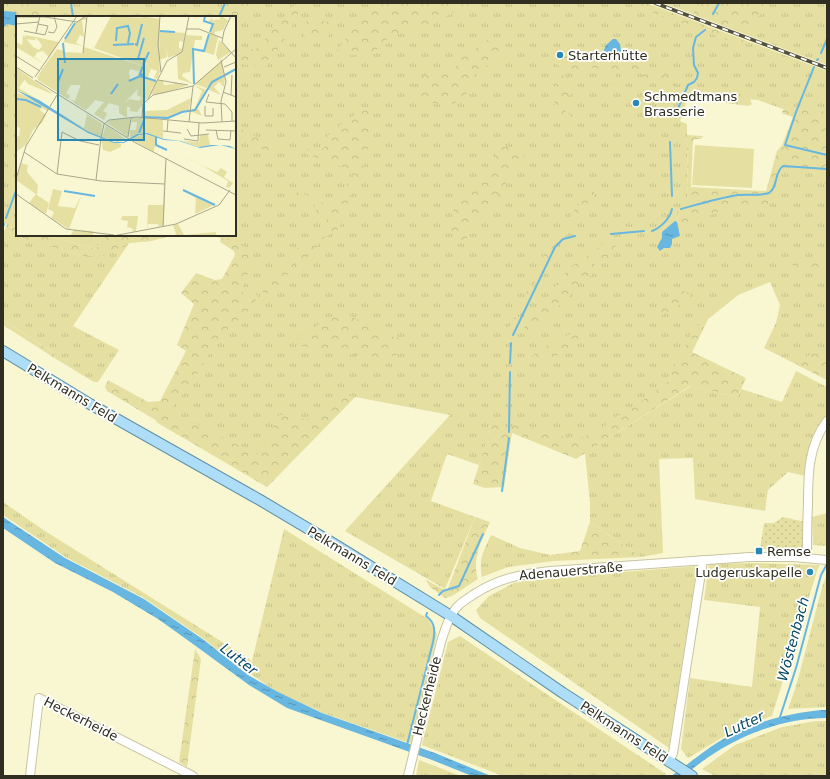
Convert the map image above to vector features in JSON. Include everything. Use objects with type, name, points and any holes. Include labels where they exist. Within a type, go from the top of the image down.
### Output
[{"type":"main road","name":"Pelkmanns Feld","points":[[3,351],[90,404],[267,504],[451,616],[557,689],[692,776]]},
{"type":"street","points":[[807,558],[808,477],[810,461],[814,445],[820,431],[827,421]]},
{"type":"street","name":"Adenauerstraße","points":[[451,616],[458,606],[484,588],[509,577],[525,573],[759,556],[825,560]]},
{"type":"street","points":[[672,764],[703,560]]},
{"type":"street","name":"Heckerheide","points":[[408,776],[441,642],[451,616]]},
{"type":"street","name":"Heckerheide","points":[[30,776],[39,698],[193,776]]},
{"type":"green space","points":[[3,3],[646,3],[827,71],[827,125],[758,100],[689,94],[680,121],[687,124],[688,209],[764,195],[780,171],[784,168],[827,170],[827,380],[764,348],[776,323],[780,305],[770,282],[738,295],[708,319],[692,352],[686,375],[575,455],[492,425],[479,465],[447,454],[431,501],[475,517],[445,589],[345,531],[450,415],[355,397],[267,487],[156,422],[245,251],[216,236],[236,236],[236,16],[16,16],[16,227],[10,228],[11,234],[84,256],[102,256],[100,243],[96,249],[50,236],[170,236],[151,241],[129,243],[73,326],[119,350],[98,382],[94,382],[56,359],[54,353],[3,320],[3,234],[7,224],[3,222]]},
{"type":"green space","points":[[3,3],[40,3],[45,16],[16,16],[17,13],[3,11]]},
{"type":"green space","points":[[225,3],[248,3],[251,7],[241,15],[220,16]]},
{"type":"green space","points":[[373,3],[469,3],[469,5],[425,26],[390,36],[376,50],[358,55],[337,55],[336,52]]},
{"type":"green space","points":[[627,3],[646,3],[700,23],[702,28],[698,29]]},
{"type":"green space","points":[[663,3],[827,3],[827,65]]},
{"type":"green space","points":[[700,3],[711,3],[712,10],[715,13],[720,3],[766,3],[768,8],[756,18],[751,34],[749,35],[694,14],[694,10]]},
{"type":"green space","points":[[295,5],[300,6],[295,20],[267,66],[263,67],[236,63],[237,51],[258,48]]},
{"type":"green space","points":[[309,20],[330,22],[332,25],[328,37],[305,37],[303,32],[304,23]]},
{"type":"green space","points":[[710,29],[743,40],[744,44],[741,45],[711,34],[709,31]]},
{"type":"green space","points":[[498,38],[500,39],[501,59],[476,73],[471,88],[460,100],[449,105],[437,104],[430,101],[418,92],[416,86],[420,77],[433,72],[453,73],[459,58],[476,49],[479,42]]},
{"type":"green space","points":[[558,53],[576,55],[581,62],[598,60],[611,63],[627,58],[643,59],[650,69],[681,79],[682,82],[681,84],[674,85],[655,81],[650,83],[647,91],[644,93],[641,91],[641,87],[645,83],[641,73],[632,70],[623,70],[616,74],[614,84],[611,85],[609,82],[613,73],[612,71],[588,67],[572,71],[563,69],[556,64],[556,55]]},
{"type":"green space","points":[[561,75],[573,78],[565,113],[571,115],[570,117],[558,117],[554,114],[555,78]]},
{"type":"green space","points":[[690,91],[731,94],[750,99],[752,104],[748,106],[691,98],[688,95]]},
{"type":"green space","points":[[800,106],[808,106],[827,113],[827,185],[823,181],[824,171],[784,170],[781,172],[767,207],[724,210],[681,226],[682,235],[680,240],[674,241],[672,239],[677,237],[680,233],[677,222],[670,225],[662,232],[662,236],[651,236],[652,233],[665,225],[673,213],[688,209],[687,135],[703,136],[701,139],[694,139],[693,141],[691,187],[766,191],[777,151],[782,145],[793,117],[783,114],[782,111],[785,109],[796,113]]},
{"type":"green space","points":[[364,110],[370,111],[372,116],[369,144],[361,173],[350,196],[339,229],[322,239],[313,251],[291,269],[284,281],[269,293],[263,293],[261,287],[264,282],[298,248],[325,227],[326,224],[326,216],[317,213],[314,204],[296,193],[298,192],[330,206],[356,172],[306,154],[304,151],[306,149],[322,149],[325,146],[329,134],[358,112]]},
{"type":"green space","points":[[236,127],[271,143],[272,149],[270,151],[266,151],[236,136]]},
{"type":"green space","points":[[695,145],[754,149],[752,188],[692,185]]},
{"type":"green space","points":[[502,146],[522,150],[524,151],[524,155],[494,203],[474,226],[465,241],[460,241],[454,236],[451,230],[453,211],[470,187],[493,171],[497,151]]},
{"type":"green space","points":[[591,192],[594,192],[595,195],[588,202],[583,216],[578,222],[572,224],[569,221],[570,217],[578,205]]},
{"type":"green space","points":[[564,224],[567,226],[568,234],[561,237],[553,247],[507,336],[506,334],[549,246]]},
{"type":"green space","points":[[16,226],[16,236],[50,236],[96,249],[106,236],[170,236],[151,241],[129,243],[102,256],[84,256],[12,235],[10,228]]},
{"type":"green space","points":[[223,238],[229,239],[245,247],[250,252],[252,263],[241,291],[247,296],[255,292],[258,297],[247,312],[219,337],[192,383],[170,410],[171,414],[184,421],[190,420],[255,454],[258,454],[268,442],[276,417],[285,414],[308,419],[314,413],[326,410],[336,405],[346,395],[355,397],[267,487],[107,391],[105,387],[108,380],[148,402],[160,401],[186,351],[177,345],[194,304],[181,293],[196,273],[215,280],[222,279],[235,255],[234,251],[220,242]]},
{"type":"green space","points":[[612,241],[615,242],[615,245],[612,255],[595,263],[592,274],[589,278],[574,286],[568,299],[555,309],[550,318],[541,327],[526,334],[523,333],[524,328],[569,268],[605,243]]},
{"type":"green space","points":[[790,253],[802,258],[827,260],[827,271],[814,272],[793,266],[789,256]]},
{"type":"green space","points":[[683,291],[689,293],[689,300],[660,316],[654,314],[653,312],[658,306],[667,302]]},
{"type":"green space","points":[[735,293],[738,295],[708,319],[692,352],[746,378],[738,396],[736,397],[690,386],[576,459],[512,433],[504,487],[485,488],[473,484],[492,424],[507,428],[518,424],[551,434],[573,438],[583,437],[592,433],[608,424],[617,416],[624,414],[668,382],[671,378],[674,367],[692,333],[707,315]]},
{"type":"green space","points":[[340,311],[394,337],[407,339],[396,355],[384,358],[320,351],[296,344],[298,337]]},
{"type":"green space","points":[[3,320],[54,353],[56,359],[3,325]]},
{"type":"green space","points":[[574,333],[578,334],[579,338],[571,348],[565,352],[545,359],[532,360],[531,357],[546,346],[556,340]]},
{"type":"green space","points":[[827,349],[827,380],[798,365],[797,362],[799,359]]},
{"type":"green space","points":[[796,371],[827,387],[827,415],[816,429],[810,443],[806,460],[805,476],[788,472],[768,490],[765,511],[695,499],[693,458],[659,459],[663,553],[641,557],[590,522],[590,503],[585,453],[691,386],[736,397],[741,389],[782,402]]},
{"type":"green space","points":[[3,502],[45,531],[251,660],[247,674],[204,639],[144,598],[67,558],[3,515]]},
{"type":"green space","points":[[827,513],[827,546],[813,545],[812,517]]},
{"type":"green space","points":[[475,517],[490,522],[478,550],[476,571],[478,579],[452,596],[445,598],[430,587],[426,580],[447,591]]},
{"type":"green space","points":[[783,517],[805,522],[802,549],[760,549],[764,523],[774,523]]},
{"type":"green space","points":[[590,522],[641,557],[554,561],[550,555],[580,551]]},
{"type":"green space","points":[[284,529],[428,619],[437,634],[412,744],[323,713],[277,692],[249,673]]},
{"type":"green space","points":[[491,535],[520,548],[550,555],[554,561],[508,567],[482,577],[481,560]]},
{"type":"green space","points":[[755,563],[819,565],[772,716],[735,730],[688,758],[681,749],[690,678],[752,687],[760,607],[704,600],[709,564]]},
{"type":"green space","points":[[697,566],[669,748],[480,618],[476,610],[489,596],[514,583],[535,579]]},
{"type":"green space","points":[[827,576],[827,707],[788,709],[797,683],[823,584]]},
{"type":"green space","points":[[460,636],[666,774],[662,776],[503,776],[422,745],[448,642]]},
{"type":"green space","points":[[195,649],[201,659],[187,767],[179,762]]},
{"type":"green space","points":[[816,721],[827,721],[827,776],[715,776],[702,769],[735,745],[782,727]]},
{"type":"green space","points":[[419,760],[461,776],[416,776]]},
{"type":"water","points":[[3,11],[16,12],[16,26],[7,24],[3,28]]},
{"type":"water","points":[[613,39],[616,39],[620,44],[621,51],[617,56],[610,58],[606,56],[604,50],[606,45]]},
{"type":"water","points":[[675,221],[677,222],[680,236],[672,239],[670,248],[664,248],[660,251],[657,247],[662,238],[662,232]]},
{"type":"water","points":[[3,517],[65,558],[144,599],[204,640],[248,675],[278,692],[322,713],[435,753],[491,776],[472,776],[432,760],[287,708],[249,685],[158,619],[113,592],[55,563],[3,528]]},
{"type":"water","points":[[827,710],[827,718],[788,722],[769,727],[751,734],[715,753],[684,776],[671,776],[713,746],[739,731],[772,719]]},
{"type":"waterway","points":[[71,3],[73,16]]},
{"type":"waterway","points":[[219,16],[225,3]]},
{"type":"waterway","points":[[713,14],[719,3]]},
{"type":"waterway","points":[[677,111],[688,85],[694,82],[697,78],[698,73],[694,65],[693,48],[696,37],[705,30]]},
{"type":"waterway","points":[[821,53],[827,39]]},
{"type":"waterway","points":[[814,67],[785,145],[827,155]]},
{"type":"waterway","points":[[670,142],[672,196]]},
{"type":"waterway","points":[[681,209],[731,196],[769,193],[774,188],[778,172],[783,166],[827,169]]},
{"type":"waterway","points":[[6,218],[16,191]]},
{"type":"waterway","points":[[652,231],[664,223],[672,209]]},
{"type":"waterway","points":[[611,234],[644,231]]},
{"type":"waterway","points":[[513,335],[555,247],[563,239],[575,236]]},
{"type":"waterway","points":[[510,363],[511,343]]},
{"type":"waterway","points":[[509,432],[510,372]]},
{"type":"waterway","points":[[502,491],[509,438]]},
{"type":"waterway","points":[[439,595],[443,591],[459,586],[483,534]]},
{"type":"waterway","name":"Wöstenbach","points":[[780,717],[796,668],[821,575],[827,564]]},
{"type":"waterway","points":[[407,745],[434,638],[434,628],[432,622],[426,616],[427,613]]},
{"type":"railway","points":[[655,3],[827,68]]},
{"type":"place","name":"Starterhütte","points":[[560,55]]},
{"type":"place","name":"Schmedtmans Brasserie","points":[[636,103]]},
{"type":"place","name":"Remse","points":[[759,551]]},
{"type":"place","name":"Ludgeruskapelle","points":[[810,572]]},
{"type":"water label","name":"Lutter","points":[[239,659]]},
{"type":"water label","name":"Lutter","points":[[744,724]]}]
